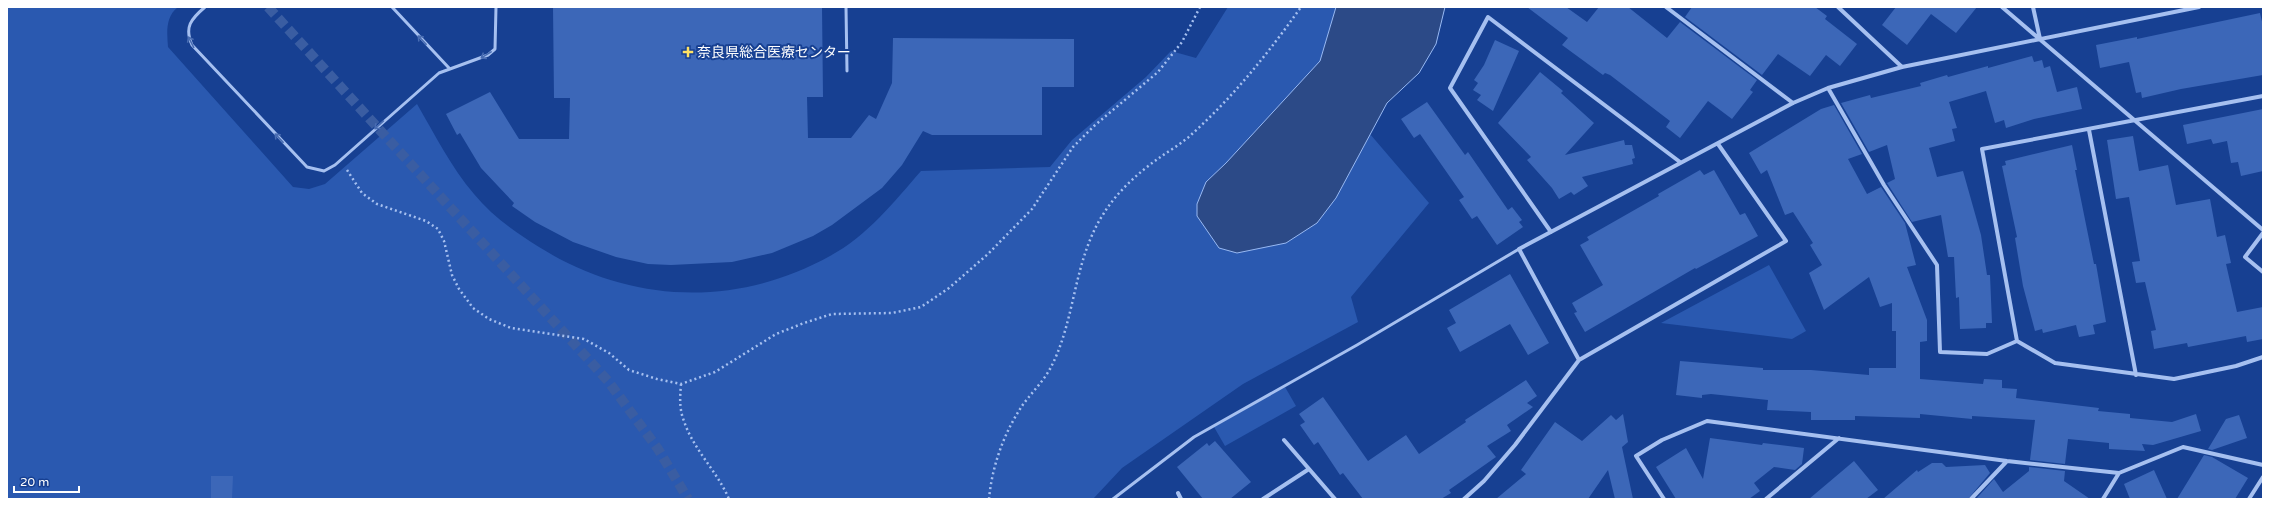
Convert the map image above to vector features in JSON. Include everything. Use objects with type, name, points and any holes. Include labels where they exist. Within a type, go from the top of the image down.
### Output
[{"type":"street","points":[[1666,7],[1793,103]]},
{"type":"street","points":[[1838,7],[1902,67]]},
{"type":"street","points":[[2002,7],[2263,230]]},
{"type":"street","points":[[2033,7],[2040,39]]},
{"type":"street","points":[[1580,360],[1519,249],[1793,103],[1828,88],[1902,67],[2199,7]]},
{"type":"street","points":[[1551,232],[1450,88],[1488,17],[1680,162]]},
{"type":"street","points":[[1828,88],[1884,185],[1937,265],[1940,352],[1987,354],[2017,341]]},
{"type":"street","points":[[2263,96],[1982,149],[2017,341],[2054,364],[2174,379],[2236,366],[2263,357]]},
{"type":"street","points":[[2089,130],[2136,375]]},
{"type":"street","points":[[1464,499],[1484,481],[1515,445],[1580,360],[1786,241],[1718,144]]},
{"type":"street","points":[[2263,233],[2245,257],[2263,272]]},
{"type":"street","points":[[1664,499],[1636,456],[1662,440],[1707,421],[2008,461],[2119,473],[2183,447],[2263,465]]},
{"type":"street","points":[[1766,499],[1839,438]]},
{"type":"street","points":[[1284,440],[1335,499]]},
{"type":"street","points":[[1971,499],[2008,461]]},
{"type":"street","points":[[1263,499],[1309,469]]},
{"type":"street","points":[[2103,499],[2119,473]]},
{"type":"street","points":[[2249,499],[2263,477]]},
{"type":"street","points":[[1178,493],[1182,499]]},
{"type":"lane","points":[[205,7],[191,19],[188,27],[192,45],[307,167],[324,171],[341,159],[427,81],[449,68],[488,55],[494,49],[496,7]]},
{"type":"lane","points":[[392,7],[449,68]]},
{"type":"lane","points":[[846,7],[847,71]]},
{"type":"lane","points":[[1113,499],[1194,437],[1357,345],[1519,249]]},
{"type":"path","points":[[341,159],[351,179],[362,193],[377,204],[426,221],[438,229],[444,241],[452,275],[459,289],[473,308],[489,319],[511,328],[584,339],[609,353],[628,370],[657,379],[681,384],[715,372],[776,334],[804,323],[832,314],[892,313],[921,307],[949,288],[988,254],[1032,209],[1074,147],[1094,126],[1158,72],[1182,42],[1200,7]]},
{"type":"path","points":[[989,499],[990,485],[1001,445],[1022,407],[1051,369],[1064,339],[1085,251],[1104,213],[1132,181],[1158,159],[1192,135],[1235,93],[1301,7]]},
{"type":"path","points":[[681,384],[680,402],[683,420],[694,442],[722,484],[729,499]]},
{"type":"shaded area","points":[[7,7],[178,7],[169,20],[167,31],[168,47],[293,187],[309,189],[325,184],[417,104],[466,184],[488,209],[513,229],[539,247],[574,266],[610,280],[646,289],[683,292],[721,291],[758,285],[794,273],[830,256],[856,239],[879,218],[921,171],[1050,167],[1072,140],[1146,77],[1171,51],[1196,58],[1228,7],[1445,7],[1436,44],[1419,73],[1387,102],[1370,134],[1429,203],[1351,297],[1358,322],[1243,384],[1122,468],[1093,499],[7,499]]},
{"type":"shaded area","points":[[1336,7],[1445,7],[1436,44],[1419,73],[1387,103],[1336,198],[1317,223],[1286,243],[1237,253],[1219,248],[1197,216],[1197,204],[1206,182],[1226,163],[1320,61]]},
{"type":"shaded area","points":[[1769,265],[1806,331],[1792,339],[1661,323]]},
{"type":"shaded area","points":[[1285,387],[1296,406],[1225,446],[1214,427]]},
{"type":"building","points":[[553,7],[822,7],[823,97],[807,97],[808,138],[851,138],[869,115],[876,119],[892,83],[893,38],[1074,39],[1074,87],[1042,87],[1042,135],[932,135],[923,131],[902,165],[882,188],[832,225],[813,236],[772,253],[732,262],[671,265],[648,264],[616,257],[573,242],[535,222],[512,206],[514,203],[481,168],[460,133],[457,135],[446,114],[490,92],[519,139],[569,139],[570,98],[554,98]]},
{"type":"building","points":[[1527,7],[1566,7],[1587,22],[1599,7],[1628,7],[1667,38],[1680,22],[1757,80],[1750,90],[1753,92],[1732,119],[1708,101],[1680,138],[1666,127],[1670,121],[1610,75],[1605,73],[1603,75],[1562,45],[1568,38]]},
{"type":"building","points":[[1692,7],[1815,7],[1827,16],[1825,19],[1857,44],[1840,66],[1826,55],[1810,76],[1778,54],[1762,75],[1685,17]]},
{"type":"building","points":[[1896,7],[1977,7],[1956,33],[1931,14],[1907,45],[1882,25]]},
{"type":"building","points":[[2260,13],[2263,26],[2263,75],[2181,89],[2142,98],[2141,92],[2136,93],[2129,62],[2100,68],[2096,45],[2137,37],[2137,39]]},
{"type":"building","points":[[1495,40],[1519,51],[1493,111],[1477,100],[1481,95],[1473,90],[1478,83],[1474,80],[1484,65]]},
{"type":"building","points":[[2032,56],[2034,62],[2042,60],[2044,68],[2050,66],[2057,92],[2077,87],[2082,109],[2034,119],[2006,128],[2004,120],[1995,123],[1986,91],[1949,102],[1957,128],[1952,129],[1955,141],[1929,148],[1937,177],[1963,171],[1981,235],[1987,275],[1990,275],[1992,323],[1986,323],[1986,328],[1960,329],[1959,297],[1956,298],[1954,257],[1948,257],[1941,215],[1912,222],[1887,183],[1895,179],[1887,145],[1869,152],[1841,103],[1870,95],[1871,98],[1921,86],[1920,83],[1947,75],[1948,77]]},
{"type":"building","points":[[1540,72],[1563,91],[1561,93],[1594,123],[1565,155],[1624,140],[1625,145],[1632,145],[1635,158],[1632,159],[1633,164],[1582,177],[1588,186],[1574,195],[1571,192],[1559,199],[1552,188],[1527,160],[1531,157],[1498,123]]},
{"type":"building","points":[[1427,102],[1465,155],[1468,152],[1508,210],[1512,207],[1522,220],[1519,222],[1523,227],[1497,245],[1477,216],[1472,219],[1459,200],[1464,197],[1420,134],[1414,138],[1401,119]]},
{"type":"building","points":[[1834,105],[1862,154],[1848,159],[1867,194],[1881,187],[1905,223],[1916,265],[1907,267],[1927,320],[1927,341],[1920,342],[1920,379],[1983,384],[1984,379],[2002,380],[2002,388],[2017,389],[2016,398],[2099,408],[2098,411],[2130,414],[2130,418],[2172,422],[2196,414],[2201,431],[2153,445],[2142,444],[2145,451],[2109,449],[2109,443],[2068,439],[2065,464],[2030,460],[2035,420],[1972,416],[1972,419],[1920,414],[1920,418],[1855,416],[1855,420],[1811,420],[1811,412],[1767,410],[1768,400],[1711,394],[1702,395],[1702,398],[1676,395],[1680,361],[1763,368],[1763,370],[1811,370],[1869,375],[1869,368],[1896,368],[1896,331],[1892,331],[1892,303],[1880,307],[1869,277],[1824,310],[1809,273],[1822,265],[1810,245],[1813,243],[1793,212],[1785,215],[1767,170],[1761,174],[1749,153],[1821,109]]},
{"type":"building","points":[[2263,109],[2263,171],[2241,176],[2238,162],[2231,163],[2227,141],[2213,144],[2211,139],[2187,144],[2183,125]]},
{"type":"building","points":[[2133,136],[2139,171],[2168,165],[2176,205],[2210,199],[2217,237],[2225,235],[2231,263],[2226,264],[2237,312],[2263,307],[2263,339],[2247,342],[2246,336],[2188,347],[2187,343],[2154,349],[2151,331],[2156,330],[2145,282],[2136,283],[2132,262],[2140,261],[2129,197],[2116,199],[2107,140]]},
{"type":"building","points":[[2072,145],[2077,170],[2075,170],[2094,264],[2096,264],[2106,322],[2093,325],[2095,334],[2079,337],[2076,325],[2043,333],[2042,329],[2035,331],[2023,286],[2015,238],[2017,237],[2002,166],[2006,165],[2005,161]]},
{"type":"building","points":[[1700,170],[1704,175],[1714,170],[1740,215],[1745,213],[1758,236],[1696,269],[1695,268],[1585,332],[1574,313],[1577,312],[1572,303],[1603,285],[1580,245],[1589,240],[1587,237],[1659,196],[1658,194]]},
{"type":"building","points":[[1510,274],[1549,343],[1528,355],[1510,324],[1460,352],[1447,328],[1456,323],[1449,310]]},
{"type":"building","points":[[1526,380],[1537,396],[1527,403],[1533,407],[1507,425],[1511,431],[1487,446],[1496,457],[1449,490],[1451,493],[1441,499],[1363,499],[1343,473],[1340,475],[1318,442],[1314,445],[1300,425],[1305,422],[1299,414],[1323,397],[1368,461],[1406,435],[1419,454],[1466,422],[1465,420]]},
{"type":"building","points":[[1623,414],[1628,442],[1622,447],[1633,499],[1615,499],[1608,470],[1588,499],[1496,499],[1526,474],[1521,470],[1555,422],[1582,441],[1611,415],[1616,420]]},
{"type":"building","points":[[2239,415],[2247,438],[2212,450],[2208,449],[2226,419]]},
{"type":"building","points":[[1710,438],[1762,445],[1763,443],[1804,448],[1802,464],[1795,470],[1774,467],[1754,483],[1760,491],[1749,499],[1676,499],[1656,467],[1686,448],[1703,479]]},
{"type":"building","points":[[1215,441],[1251,482],[1230,499],[1203,499],[1177,467],[1207,443],[1209,446]]},
{"type":"building","points":[[2204,455],[2212,457],[2248,478],[2235,499],[2177,499]]},
{"type":"building","points":[[1854,461],[1878,490],[1866,499],[1809,499]]},
{"type":"building","points":[[1932,463],[1942,463],[1946,467],[1985,465],[1990,473],[1968,499],[1883,499],[1917,470],[1918,472]]},
{"type":"building","points":[[2029,467],[2065,471],[2064,481],[2090,499],[1976,499],[1994,479],[2003,492],[2029,471]]},
{"type":"building","points":[[2154,470],[2167,499],[2130,499],[2124,484]]},
{"type":"building","points":[[211,476],[233,476],[232,499],[211,499]]},
{"type":"tunnel","points":[[268,7],[608,381],[658,449],[688,499]]},
{"type":"place","name":"奈良県総合医療センター","points":[[688,52]]}]
